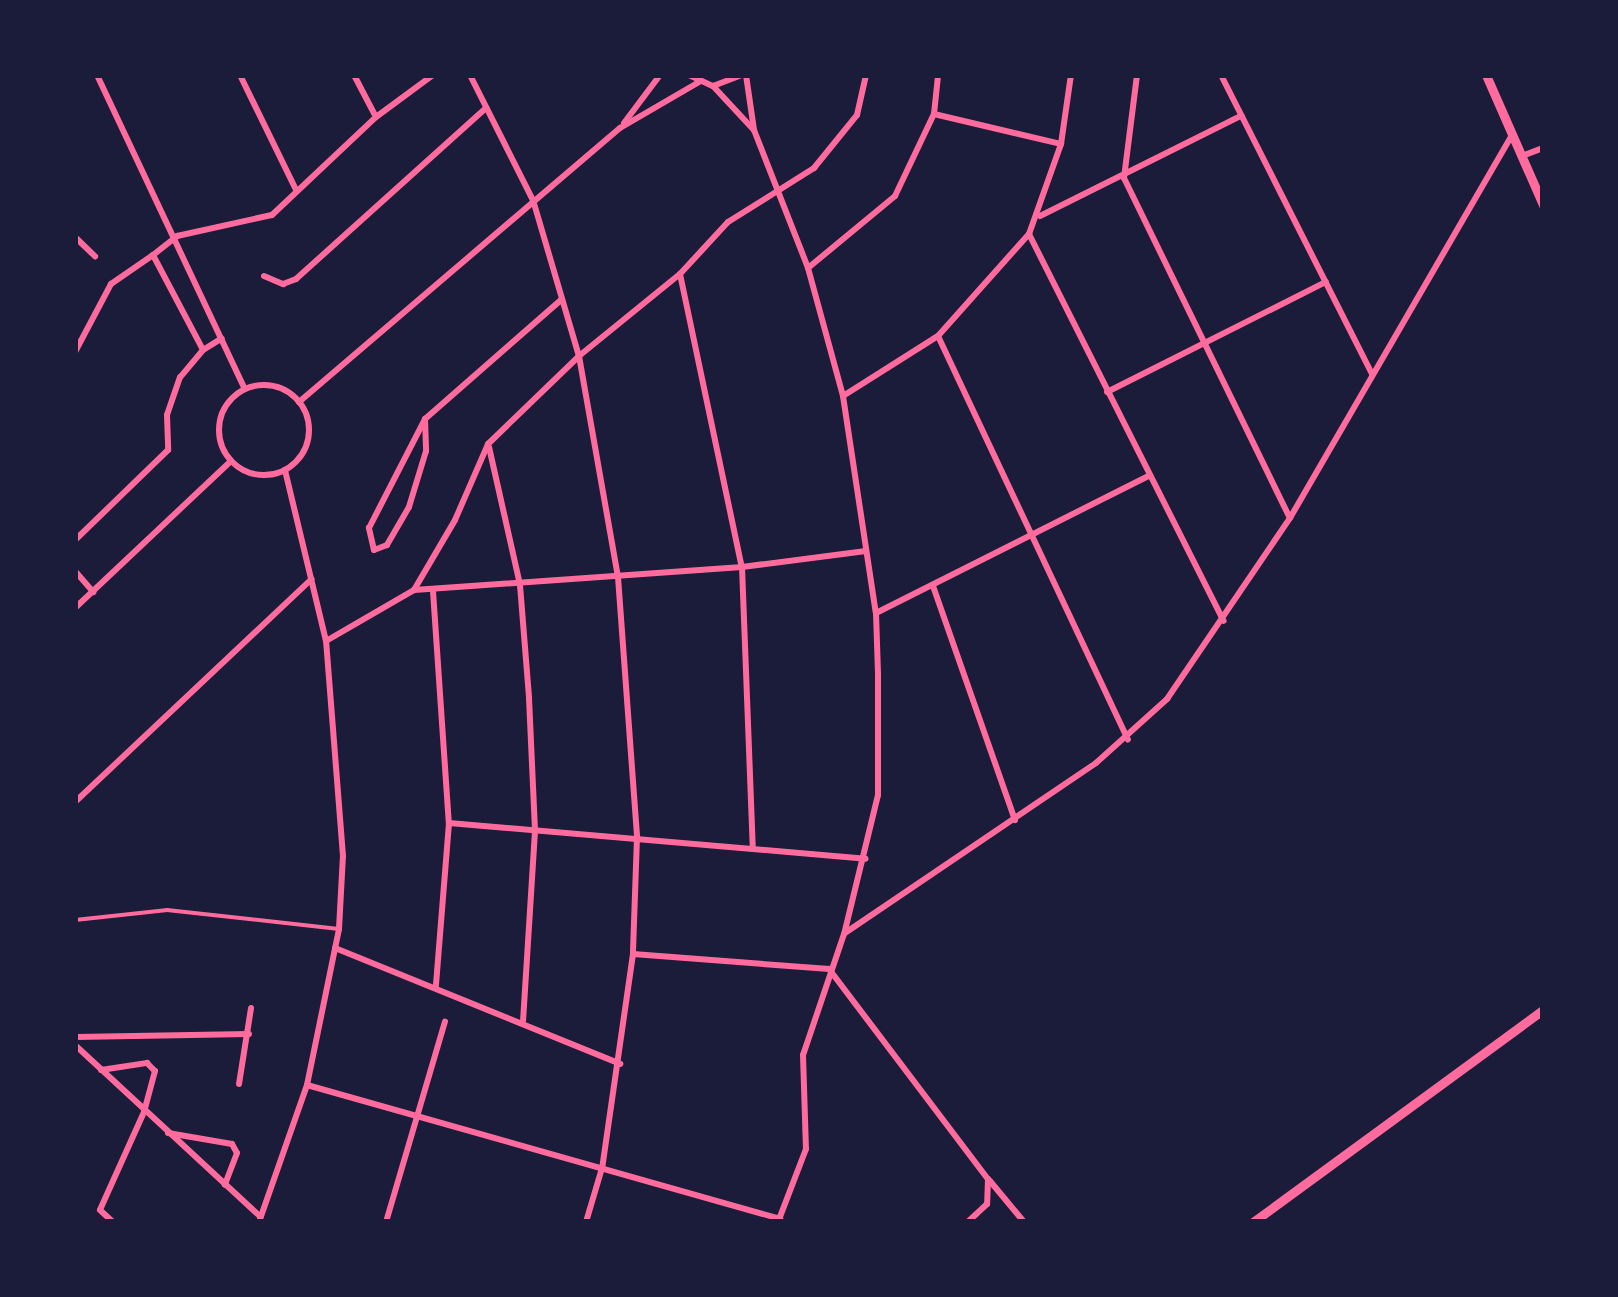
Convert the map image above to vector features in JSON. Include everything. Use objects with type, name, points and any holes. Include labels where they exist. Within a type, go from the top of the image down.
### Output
[{"type":"main road","points":[[1486,75],[1543,205]]},
{"type":"main road","points":[[1253,1222],[1543,1010]]},
{"type":"street","points":[[97,75],[177,236],[244,388]]},
{"type":"street","points":[[240,75],[296,190]]},
{"type":"street","points":[[354,75],[376,117]]},
{"type":"street","points":[[75,352],[111,284],[177,236],[260,220],[376,117],[433,75]]},
{"type":"street","points":[[470,75],[532,200],[562,299],[578,356],[618,577],[637,837],[632,954],[620,1064],[602,1168],[586,1222]]},
{"type":"street","points":[[620,128],[660,75]]},
{"type":"street","points":[[688,75],[713,86],[754,130]]},
{"type":"street","points":[[307,1085],[779,1220],[806,1149],[801,1074],[865,859],[878,796],[876,613],[843,396],[808,268],[754,130],[744,75],[713,86]]},
{"type":"street","points":[[326,641],[414,590],[456,520],[488,444],[578,356],[680,274],[756,199],[782,194],[838,144],[857,115],[866,75]]},
{"type":"street","points":[[808,268],[895,196],[934,114],[938,75]]},
{"type":"street","points":[[843,396],[938,336],[1029,234],[1039,216],[1061,144],[1071,75]]},
{"type":"street","points":[[1138,75],[1124,178],[1290,518]]},
{"type":"street","points":[[1222,75],[1372,374]]},
{"type":"street","points":[[299,402],[620,128],[699,82]]},
{"type":"street","points":[[264,276],[283,284],[296,279],[486,108]]},
{"type":"street","points":[[934,114],[1061,144]]},
{"type":"street","points":[[1039,216],[1124,178],[1241,116]]},
{"type":"street","points":[[844,934],[1015,820],[1128,738],[1168,699],[1290,518],[1512,135]]},
{"type":"street","points":[[1522,156],[1543,148]]},
{"type":"street","points":[[1029,234],[1224,621]]},
{"type":"street","points":[[75,237],[95,256]]},
{"type":"street","points":[[153,256],[202,350]]},
{"type":"street","points":[[680,274],[742,566],[753,848]]},
{"type":"street","points":[[1107,392],[1326,282]]},
{"type":"street","points":[[426,419],[426,451],[409,507],[388,545],[374,550],[369,528],[426,419],[562,299]]},
{"type":"street","points":[[938,336],[1128,738]]},
{"type":"street","points":[[75,540],[168,450],[166,415],[175,389],[202,350],[222,338]]},
{"type":"street","points":[[279,387],[299,402],[309,432],[306,448],[285,470],[257,474],[232,461],[222,448],[220,417],[244,388],[279,387]]},
{"type":"street","points":[[488,444],[520,585],[535,832],[524,1021]]},
{"type":"street","points":[[75,608],[232,461]]},
{"type":"street","points":[[75,1045],[260,1220],[307,1085],[338,929],[341,797],[326,641],[285,470]]},
{"type":"street","points":[[876,613],[1148,476]]},
{"type":"street","points":[[414,590],[618,577],[866,550]]},
{"type":"street","points":[[75,571],[93,592]]},
{"type":"street","points":[[75,802],[312,579]]},
{"type":"street","points":[[932,586],[1015,820]]},
{"type":"street","points":[[433,591],[449,823],[436,985]]},
{"type":"street","points":[[449,823],[865,859]]},
{"type":"street","points":[[75,920],[167,910],[338,929]]},
{"type":"street","points":[[335,948],[436,985],[620,1064]]},
{"type":"street","points":[[632,954],[829,970],[1024,1222]]},
{"type":"street","points":[[239,1084],[250,1034],[251,1008]]},
{"type":"street","points":[[388,1221],[445,1022]]},
{"type":"street","points":[[75,1038],[250,1034]]},
{"type":"street","points":[[100,1070],[154,1067],[144,1112],[100,1210],[113,1222]]},
{"type":"street","points":[[166,1132],[232,1144],[237,1154],[225,1186]]},
{"type":"street","points":[[968,1222],[987,1204],[988,1179]]}]
